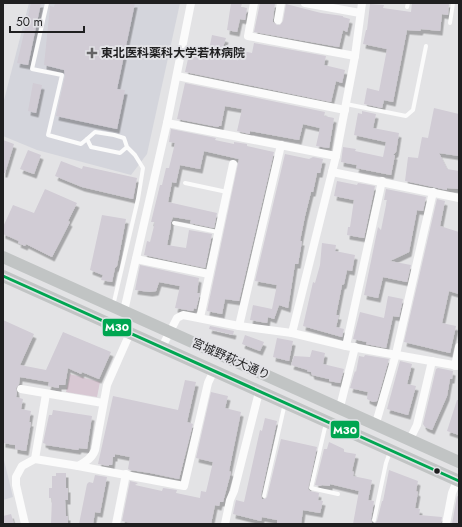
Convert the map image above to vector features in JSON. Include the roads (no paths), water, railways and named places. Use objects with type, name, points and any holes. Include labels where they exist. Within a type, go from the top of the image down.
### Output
[{"type":"street","points":[[118,309],[136,259],[167,123],[191,3]]},
{"type":"street","points":[[254,3],[248,36],[355,56]]},
{"type":"street","points":[[278,20],[281,3]]},
{"type":"street","points":[[305,3],[360,12]]},
{"type":"street","points":[[292,333],[336,156],[355,56],[362,3]]},
{"type":"street","points":[[177,76],[345,107]]},
{"type":"street","points":[[167,123],[336,156]]},
{"type":"street","points":[[239,326],[281,145]]},
{"type":"street","points":[[200,318],[233,164]]},
{"type":"street","points":[[332,172],[382,181],[459,198]]},
{"type":"street","points":[[346,346],[382,181]]},
{"type":"street","points":[[376,423],[396,354],[433,192]]},
{"type":"street","name":"宮城野萩大通り","points":[[3,257],[376,423],[459,462]]},
{"type":"street","points":[[136,259],[209,274]]},
{"type":"street","name":"宮城野萩大通り","points":[[3,276],[458,481]]},
{"type":"street","points":[[162,347],[177,318],[183,315],[239,326],[292,333],[346,346],[457,366],[459,348]]},
{"type":"street","points":[[78,466],[88,460],[96,450],[103,403],[109,379],[130,333]]},
{"type":"street","points":[[340,407],[356,347]]},
{"type":"street","points":[[410,439],[419,415],[432,361]]},
{"type":"street","points":[[25,524],[16,485],[16,477],[22,466],[35,459],[126,474],[184,486],[208,383],[214,370]]},
{"type":"street","points":[[20,389],[103,403]]},
{"type":"street","points":[[225,524],[259,392]]},
{"type":"street","points":[[35,459],[46,394]]},
{"type":"street","points":[[116,524],[126,474]]},
{"type":"street","points":[[446,524],[452,493],[458,481]]},
{"type":"lane","points":[[47,3],[32,69],[62,75],[48,135],[81,144],[94,132],[124,138],[127,147],[143,168],[118,309]]},
{"type":"lane","points":[[450,23],[453,3]]},
{"type":"lane","points":[[345,107],[406,116],[413,110],[426,46]]},
{"type":"lane","points":[[87,139],[90,147],[120,153],[127,147]]},
{"type":"lane","points":[[186,183],[227,192]]},
{"type":"lane","points":[[174,223],[218,232]]},
{"type":"lane","points":[[264,496],[285,403]]},
{"type":"lane","points":[[326,421],[311,488],[338,494]]},
{"type":"lane","points":[[374,520],[390,450]]},
{"type":"place","name":"東北医科薬科大学若林病院","points":[[92,53]]}]
